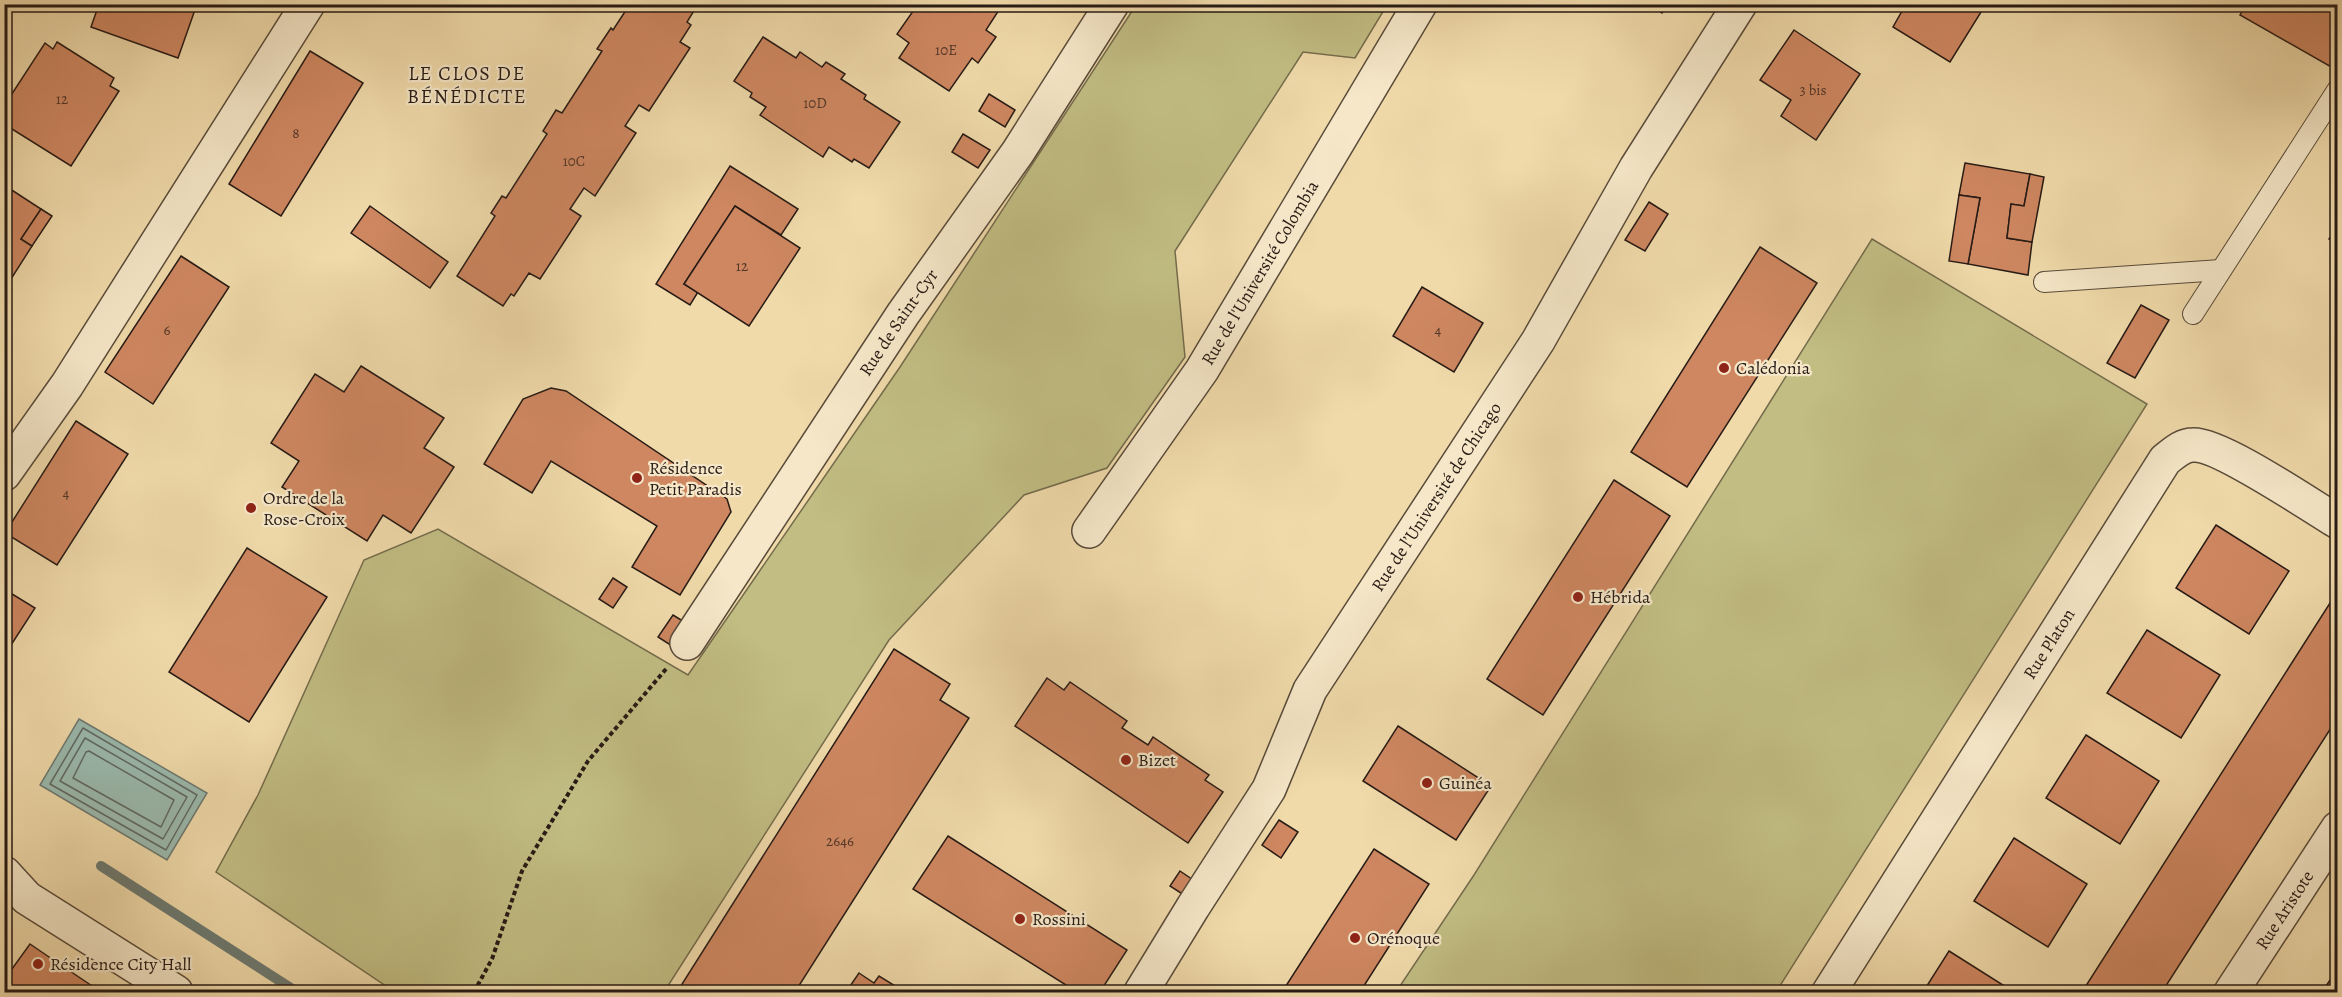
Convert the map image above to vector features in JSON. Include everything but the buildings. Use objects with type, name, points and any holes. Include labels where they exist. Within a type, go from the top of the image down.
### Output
[{"type":"street","points":[[4,474],[67,385],[308,4]]},
{"type":"street","name":"Rue de Saint-Cyr","points":[[687,643],[903,314],[1018,152],[1112,4]]},
{"type":"street","name":"Rue de l'Université Colombia","points":[[1089,531],[1202,370],[1420,4]]},
{"type":"street","name":"Rue de l’Université de Chicago","points":[[1141,993],[1192,907],[1269,789],[1310,690],[1538,341],[1636,168],[1740,4]]},
{"type":"street","name":"Rue Platon","points":[[1829,993],[2165,460],[2179,449],[2191,445],[2217,451],[2337,522]]},
{"type":"street","name":"Rue Aristote","points":[[2231,993],[2337,828]]},
{"type":"street","points":[[4,873],[27,898],[176,993]]},
{"type":"lane","points":[[2193,314],[2337,89]]},
{"type":"lane","points":[[2044,282],[2221,270]]},
{"type":"path","points":[[474,993],[492,959],[522,871],[588,761],[687,643]]},
{"type":"shaded area","points":[[1136,5],[1387,5],[1355,58],[1303,52],[1175,251],[1185,357],[1107,468],[1024,495],[889,640],[664,992],[395,992],[216,872],[258,795],[364,560],[438,529],[688,675],[900,367]]},
{"type":"shaded area","points":[[1872,239],[2147,404],[1776,992],[1396,992],[1474,875]]},
{"type":"water","points":[[79,719],[207,793],[167,860],[40,785]]},
{"type":"waterway","points":[[101,866],[297,992]]},
{"type":"place","name":"Calédonia","points":[[1724,368]]},
{"type":"place","name":"Résidence Petit Paradis","points":[[637,478]]},
{"type":"place","name":"Ordre de la Rose-Croix","points":[[251,508]]},
{"type":"place","name":"Hébrida","points":[[1578,597]]},
{"type":"place","name":"Bizet","points":[[1126,760]]},
{"type":"place","name":"Guinéa","points":[[1427,783]]},
{"type":"place","name":"Rossini","points":[[1020,919]]},
{"type":"place","name":"Orénoque","points":[[1355,938]]},
{"type":"place","name":"Résidence City Hall","points":[[38,964]]},
{"type":"district","name":"LE CLOS DE BÉNÉDICTE","points":[[467,84]]}]
